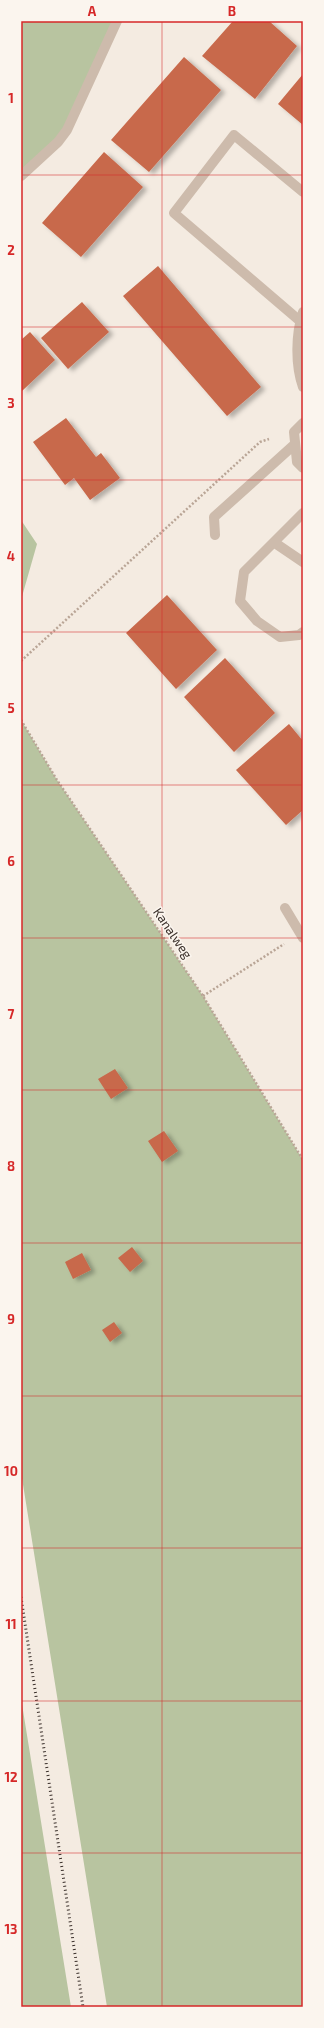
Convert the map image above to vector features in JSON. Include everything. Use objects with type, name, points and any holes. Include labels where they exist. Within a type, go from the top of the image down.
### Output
[{"type":"street","points":[[21,176],[58,142],[67,130],[117,21]]},
{"type":"street","points":[[303,192],[234,135],[174,213],[302,316],[298,351],[300,380],[303,386]]},
{"type":"street","points":[[303,423],[294,432],[297,462],[303,468]]},
{"type":"street","points":[[215,534],[214,517],[295,444]]},
{"type":"street","points":[[303,513],[244,572],[240,600],[257,621],[280,637],[299,635],[303,632]]},
{"type":"street","points":[[275,542],[303,562]]},
{"type":"street","points":[[285,908],[302,936]]},
{"type":"path","points":[[21,661],[260,442],[294,432]]},
{"type":"path","name":"Kanalweg","points":[[21,720],[57,780],[204,996],[303,1160]]},
{"type":"path","points":[[204,996],[302,936]]},
{"type":"green space","points":[[21,21],[117,21],[67,130],[21,176]]},
{"type":"green space","points":[[21,520],[37,544],[21,600]]},
{"type":"green space","points":[[21,720],[57,780],[203,996],[303,1160],[303,2007],[107,2007],[21,1472]]},
{"type":"green space","points":[[21,1698],[71,2007],[21,2007]]},
{"type":"building","points":[[233,21],[269,21],[297,46],[255,99],[202,56]]},
{"type":"building","points":[[184,57],[221,90],[149,172],[111,140]]},
{"type":"building","points":[[303,74],[303,125],[278,104]]},
{"type":"building","points":[[104,152],[143,187],[81,257],[42,223]]},
{"type":"building","points":[[158,266],[261,387],[227,416],[123,296]]},
{"type":"building","points":[[82,302],[109,332],[68,369],[41,338]]},
{"type":"building","points":[[30,332],[55,360],[22,391],[21,340]]},
{"type":"building","points":[[66,418],[96,457],[101,453],[120,478],[90,500],[74,478],[65,485],[33,442]]},
{"type":"building","points":[[167,595],[217,650],[176,689],[126,633]]},
{"type":"building","points":[[225,658],[275,713],[234,752],[184,697]]},
{"type":"building","points":[[289,724],[303,741],[303,810],[286,825],[236,770]]},
{"type":"building","points":[[115,1069],[128,1088],[111,1099],[98,1079]]},
{"type":"building","points":[[164,1131],[178,1151],[162,1162],[148,1141]]},
{"type":"building","points":[[132,1247],[143,1261],[130,1272],[118,1258]]},
{"type":"building","points":[[82,1253],[91,1270],[73,1279],[65,1262]]},
{"type":"building","points":[[114,1322],[122,1333],[110,1342],[102,1330]]},
{"type":"railway","points":[[21,1597],[83,2007]]}]
